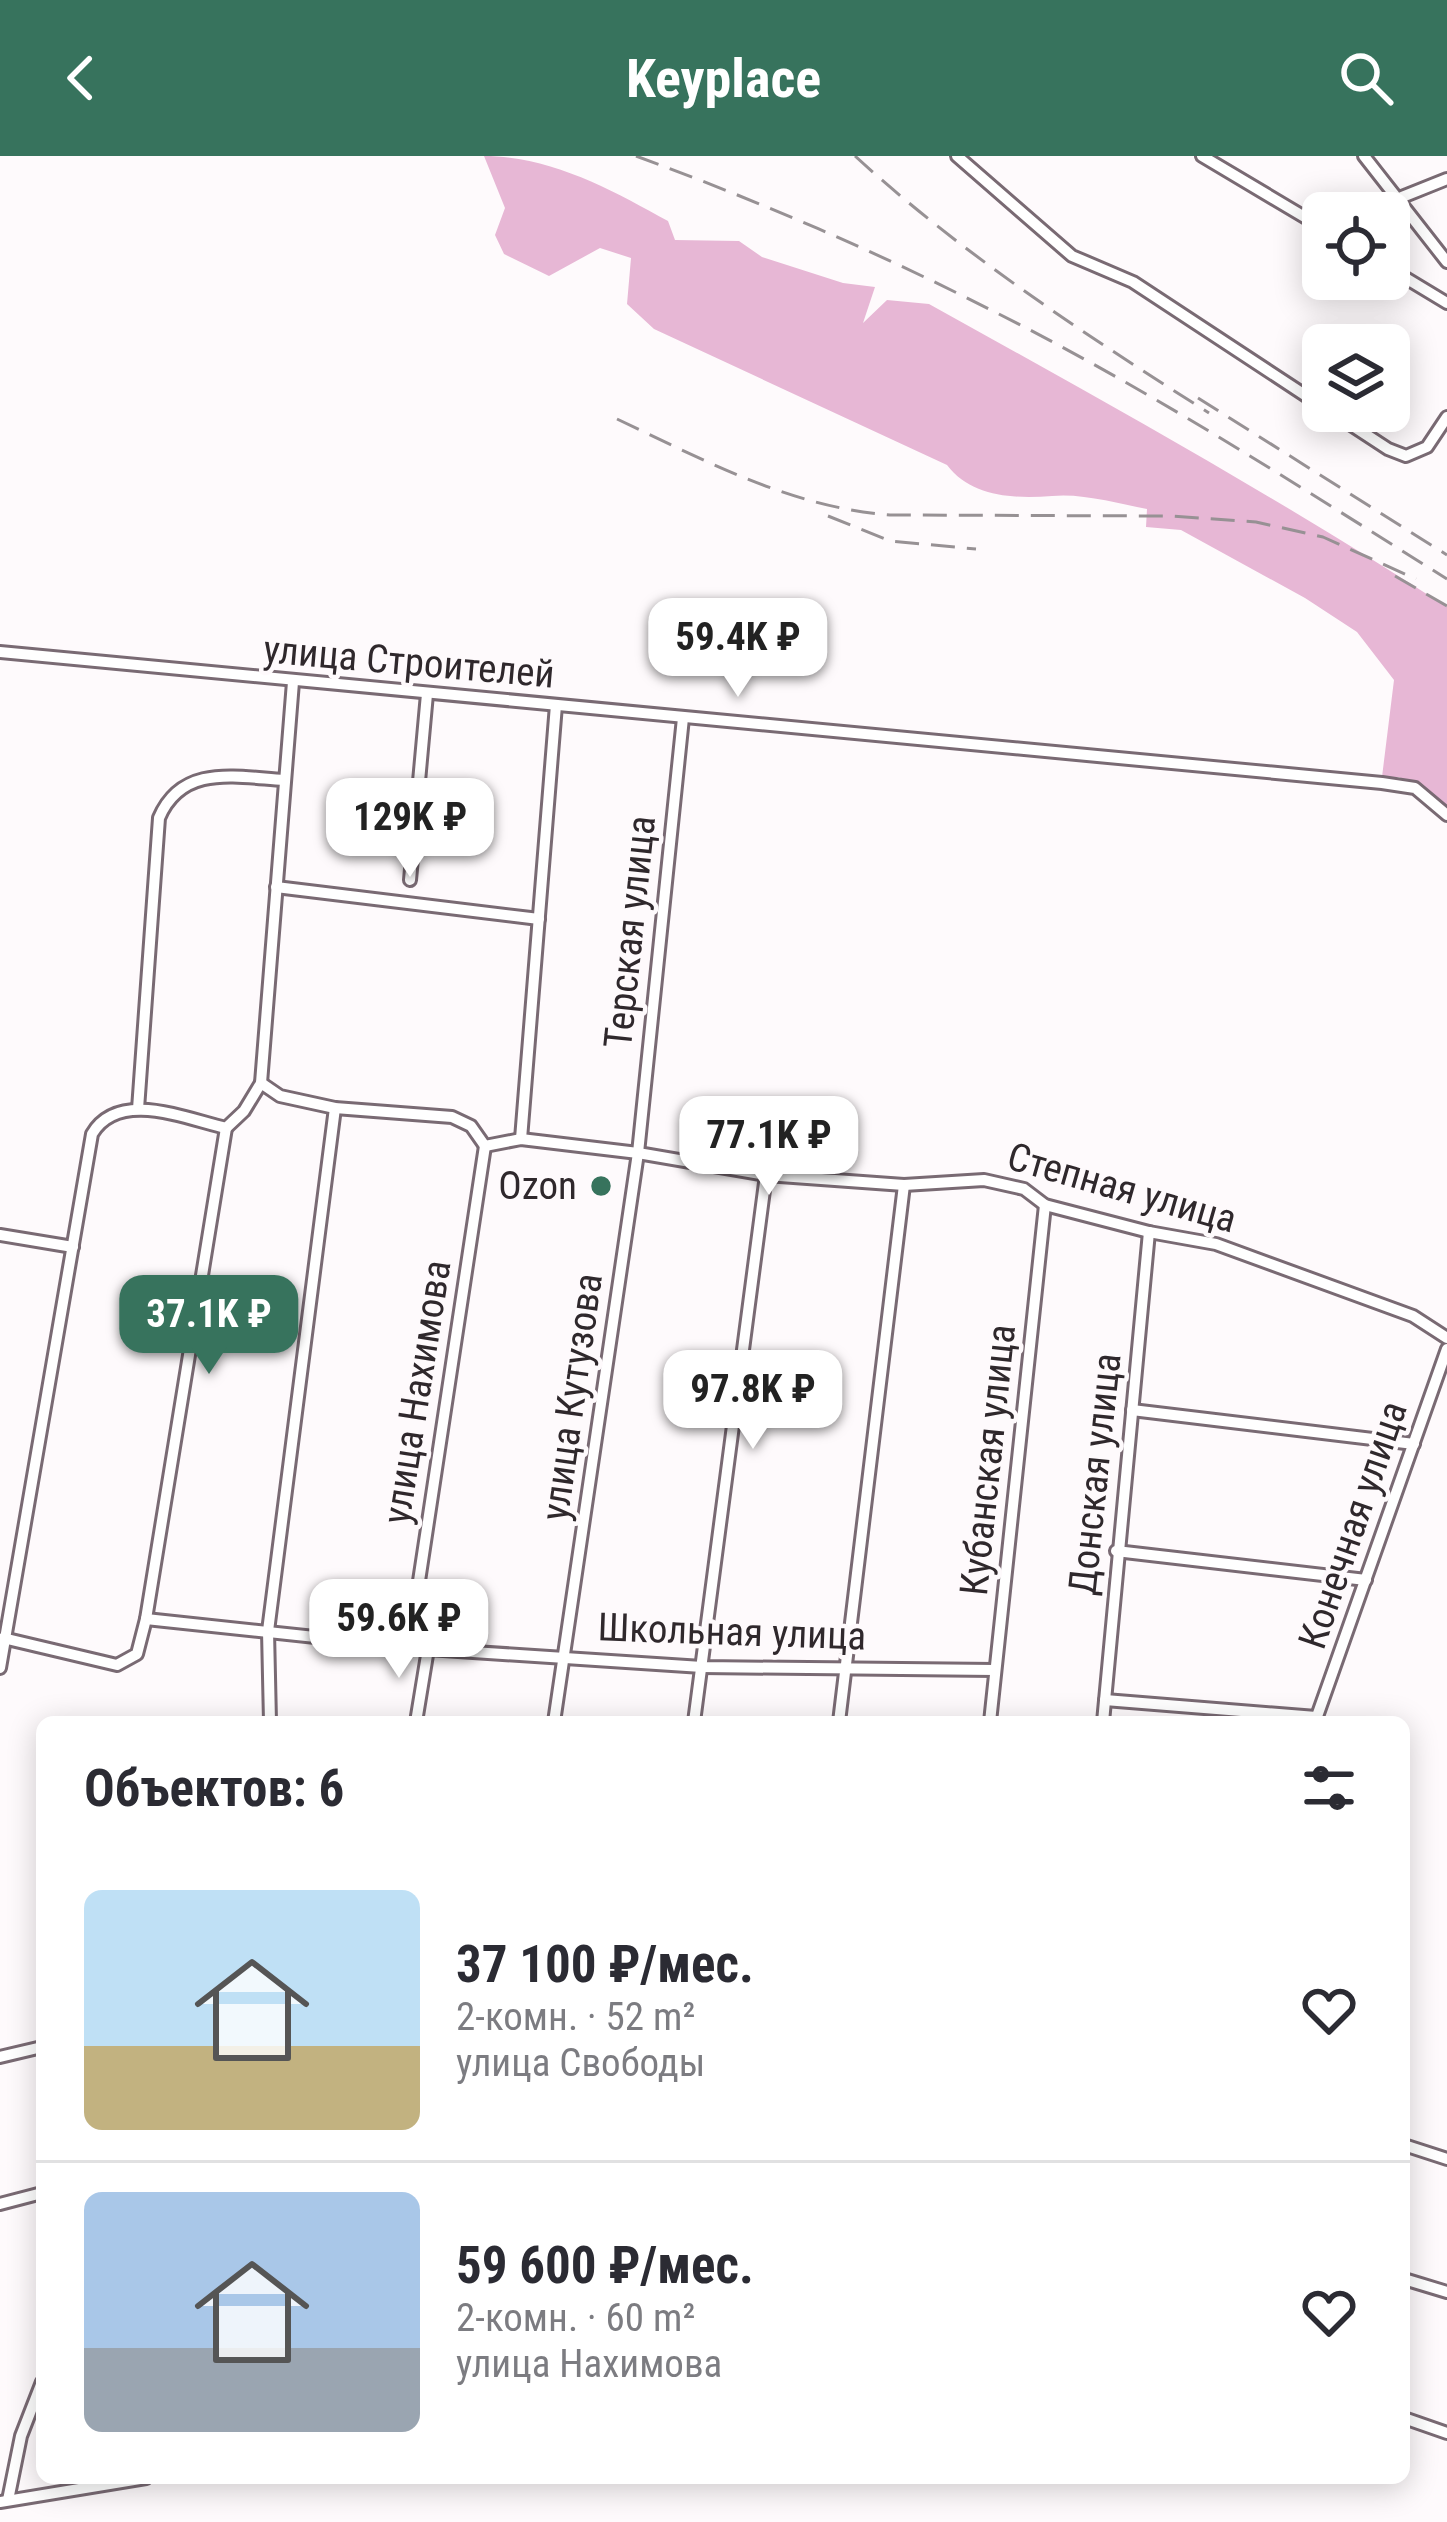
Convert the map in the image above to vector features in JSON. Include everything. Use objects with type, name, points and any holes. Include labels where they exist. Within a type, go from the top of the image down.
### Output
[{"type":"street","points":[[957,156],[1072,256],[1132,282],[1302,393]]},
{"type":"street","points":[[1202,156],[1302,216]]},
{"type":"street","points":[[1364,156],[1392,192]]},
{"type":"street","points":[[1410,194],[1447,179]]},
{"type":"street","points":[[1410,215],[1447,262]]},
{"type":"street","points":[[1410,281],[1447,303]]},
{"type":"street","points":[[1363,432],[1406,455],[1427,447],[1447,417]]},
{"type":"street","name":"улица Строителей","points":[[0,652],[1382,783],[1414,788],[1447,815]]},
{"type":"street","points":[[2,1638],[117,1665],[137,1654],[226,1129],[262,1083],[293,682]]},
{"type":"street","points":[[410,880],[427,694]]},
{"type":"street","points":[[521,1139],[556,705]]},
{"type":"street","name":"Терская улица","points":[[638,1153],[682,718]]},
{"type":"street","points":[[138,1109],[158,818],[181,787],[204,777],[284,780]]},
{"type":"street","points":[[276,887],[539,919]]},
{"type":"street","points":[[262,1083],[280,1096],[335,1108],[452,1117],[471,1126],[485,1146]]},
{"type":"street","points":[[270,1716],[268,1631],[335,1108]]},
{"type":"street","points":[[0,1668],[95,1127],[114,1112],[138,1109],[226,1129]]},
{"type":"street","name":"Степная улица","points":[[485,1146],[521,1139],[766,1175],[904,1185],[984,1180],[1024,1189],[1045,1205],[1216,1244],[1413,1316],[1447,1338]]},
{"type":"street","name":"улица Нахимова","points":[[409,1647],[485,1146]]},
{"type":"street","name":"улица Кутузова","points":[[555,1716],[638,1153]]},
{"type":"street","points":[[695,1716],[766,1175]]},
{"type":"street","points":[[840,1716],[904,1185]]},
{"type":"street","name":"Кубанская улица","points":[[991,1716],[1045,1205]]},
{"type":"street","name":"Донская улица","points":[[1104,1716],[1148,1232]]},
{"type":"street","points":[[0,1235],[73,1247]]},
{"type":"street","name":"Конечная улица","points":[[1317,1716],[1447,1349]]},
{"type":"street","points":[[1132,1410],[1414,1444]]},
{"type":"street","points":[[1116,1551],[1366,1580]]},
{"type":"street","name":"Школьная улица","points":[[146,1618],[428,1649],[702,1667],[995,1670]]},
{"type":"street","points":[[417,1716],[428,1649]]},
{"type":"street","points":[[1105,1700],[1283,1716]]},
{"type":"street","points":[[0,2056],[36,2048]]},
{"type":"street","points":[[1410,2147],[1447,2159]]},
{"type":"street","points":[[0,2204],[36,2195]]},
{"type":"street","points":[[1410,2281],[1447,2293]]},
{"type":"street","points":[[36,2397],[4,2501],[109,2484]]},
{"type":"street","points":[[1410,2420],[1447,2433]]},
{"type":"shaded area","points":[[484,156],[557,168],[603,187],[668,221],[675,240],[739,241],[762,257],[843,283],[875,287],[863,323],[887,300],[929,304],[1255,489],[1447,607],[1447,805],[1399,777],[1382,777],[1394,680],[1357,632],[1181,530],[1146,527],[1147,509],[1087,497],[1008,496],[981,490],[947,465],[654,329],[627,304],[631,258],[600,248],[549,276],[504,254],[495,235],[505,208]]},
{"type":"railway","points":[[636,156],[859,247],[1048,339],[1221,438],[1447,579]]},
{"type":"railway","points":[[855,156],[982,260],[1209,413]]},
{"type":"railway","points":[[1198,398],[1447,555]]},
{"type":"railway","points":[[617,419],[749,480],[818,503],[890,515],[1171,516],[1256,522],[1323,537],[1416,579]]},
{"type":"railway","points":[[828,516],[890,541],[976,549]]},
{"type":"railway","points":[[1395,576],[1447,606]]},
{"type":"place","name":"Ozon","points":[[601,1186]]}]
